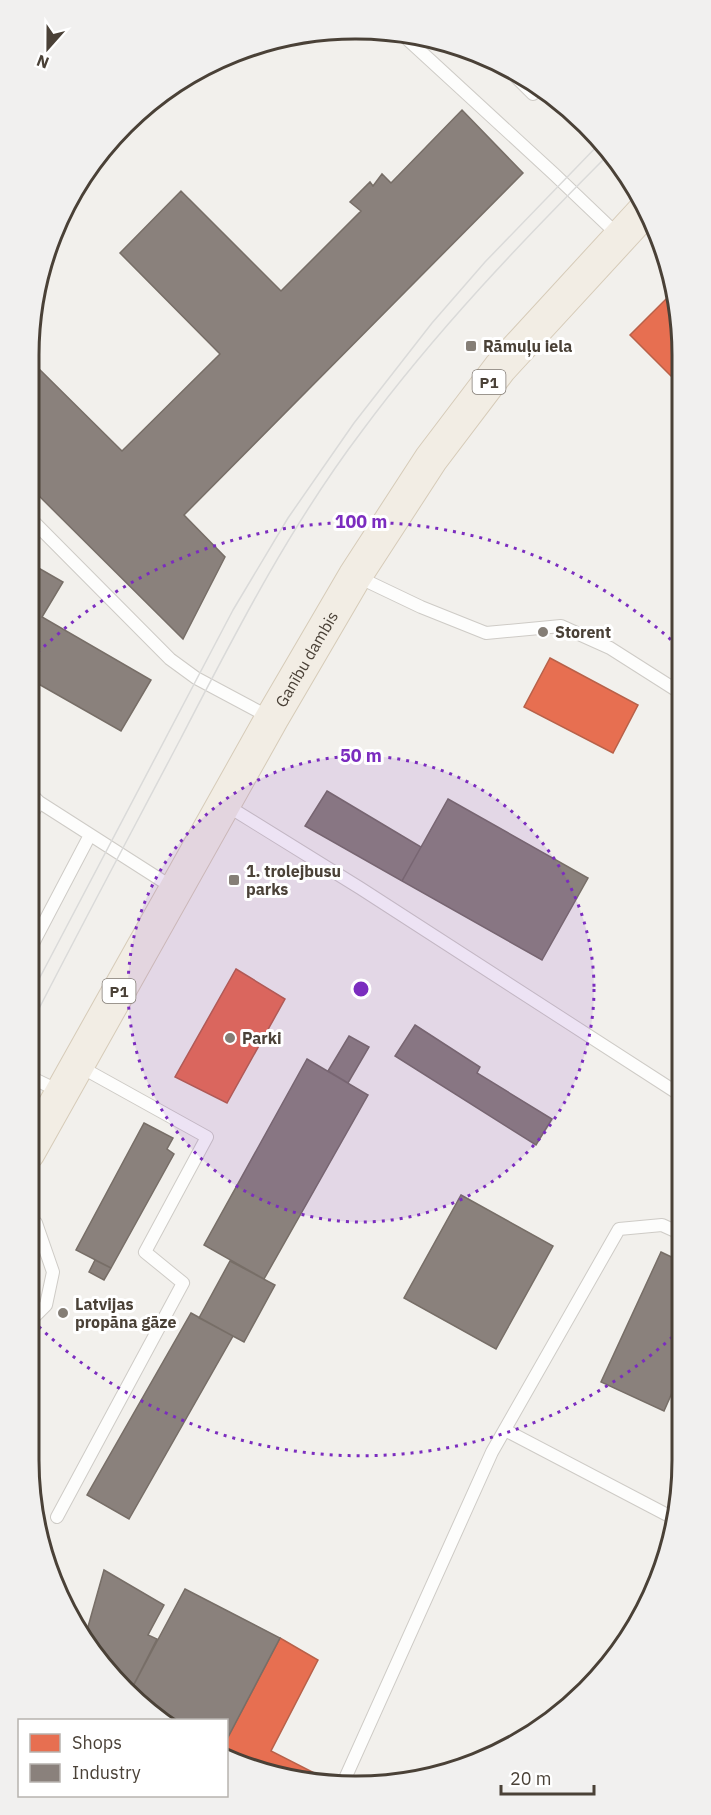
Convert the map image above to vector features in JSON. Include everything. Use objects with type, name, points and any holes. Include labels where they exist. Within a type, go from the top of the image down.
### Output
[{"type":"main road","name":"Ganību dambis","points":[[39,1134],[272,718],[355,576],[430,459],[500,368],[639,216]]},
{"type":"lane","points":[[413,44],[620,237]]},
{"type":"lane","points":[[39,527],[170,659],[196,678],[272,718]]},
{"type":"lane","points":[[355,576],[421,607],[486,633],[561,627],[610,648],[672,687]]},
{"type":"lane","points":[[39,802],[176,890]]},
{"type":"lane","points":[[225,805],[360,888],[672,1090]]},
{"type":"lane","points":[[39,932],[90,834]]},
{"type":"lane","points":[[39,1077],[70,1079],[207,1137],[145,1251],[183,1283],[57,1516]]},
{"type":"lane","points":[[347,1776],[492,1452],[619,1229],[662,1225],[672,1230]]},
{"type":"lane","points":[[39,1232],[53,1272],[45,1305],[39,1311]]},
{"type":"lane","points":[[505,1430],[667,1515]]},
{"type":"building: Shops","points":[[667,298],[671,335],[672,377],[630,335]]},
{"type":"building: Shops","points":[[550,658],[638,705],[613,753],[524,707]]},
{"type":"building: Shops","name":"Parki","points":[[236,969],[285,999],[227,1103],[175,1077]]},
{"type":"building: Shops","points":[[280,1638],[318,1660],[271,1751],[314,1773],[274,1765],[234,1752],[228,1749],[228,1737]]},
{"type":"building: Industry","points":[[462,110],[523,173],[184,515],[225,557],[183,639],[39,496],[39,369],[122,451],[220,354],[120,253],[181,191],[281,291],[361,211],[350,202],[370,182],[373,186],[382,174],[391,183]]},
{"type":"building: Industry","points":[[39,568],[63,582],[42,617],[151,680],[121,731],[39,684]]},
{"type":"building: Industry","points":[[327,791],[421,847],[402,881],[305,826]]},
{"type":"building: Industry","points":[[448,799],[588,878],[542,960],[402,881]]},
{"type":"building: Industry","points":[[415,1025],[480,1067],[477,1073],[552,1119],[536,1145],[395,1056]]},
{"type":"building: Industry","points":[[349,1036],[369,1047],[348,1083],[328,1071]]},
{"type":"building: Industry","points":[[307,1059],[368,1095],[264,1279],[204,1245]]},
{"type":"building: Industry","points":[[144,1123],[173,1138],[167,1149],[174,1154],[111,1268],[76,1250]]},
{"type":"building: Industry","points":[[461,1195],[553,1246],[496,1349],[404,1298]]},
{"type":"building: Industry","points":[[661,1252],[672,1257],[672,1393],[664,1411],[601,1382]]},
{"type":"building: Industry","points":[[95,1260],[111,1268],[104,1280],[89,1272]]},
{"type":"building: Industry","points":[[230,1261],[275,1285],[244,1342],[199,1318]]},
{"type":"building: Industry","points":[[191,1313],[233,1336],[129,1519],[87,1495]]},
{"type":"building: Industry","points":[[104,1570],[164,1605],[148,1635],[157,1639],[134,1685],[104,1652],[88,1628]]},
{"type":"building: Industry","points":[[185,1589],[280,1638],[228,1737],[228,1719],[174,1719],[134,1685]]},
{"type":"tram line","points":[[39,979],[233,610],[288,518],[354,423],[432,323],[485,262],[595,149]]},
{"type":"tram line","points":[[39,1009],[243,619],[311,504],[390,394],[450,322],[512,253],[604,159]]},
{"type":"place","name":"Rāmuļu iela","points":[[471,346]]},
{"type":"place","name":"Storent","points":[[543,632]]},
{"type":"place","name":"1. trolejbusu parks","points":[[234,880]]},
{"type":"place","name":"Parki","points":[[230,1038]]},
{"type":"place","name":"Latvijas propāna gāze","points":[[63,1313]]}]
